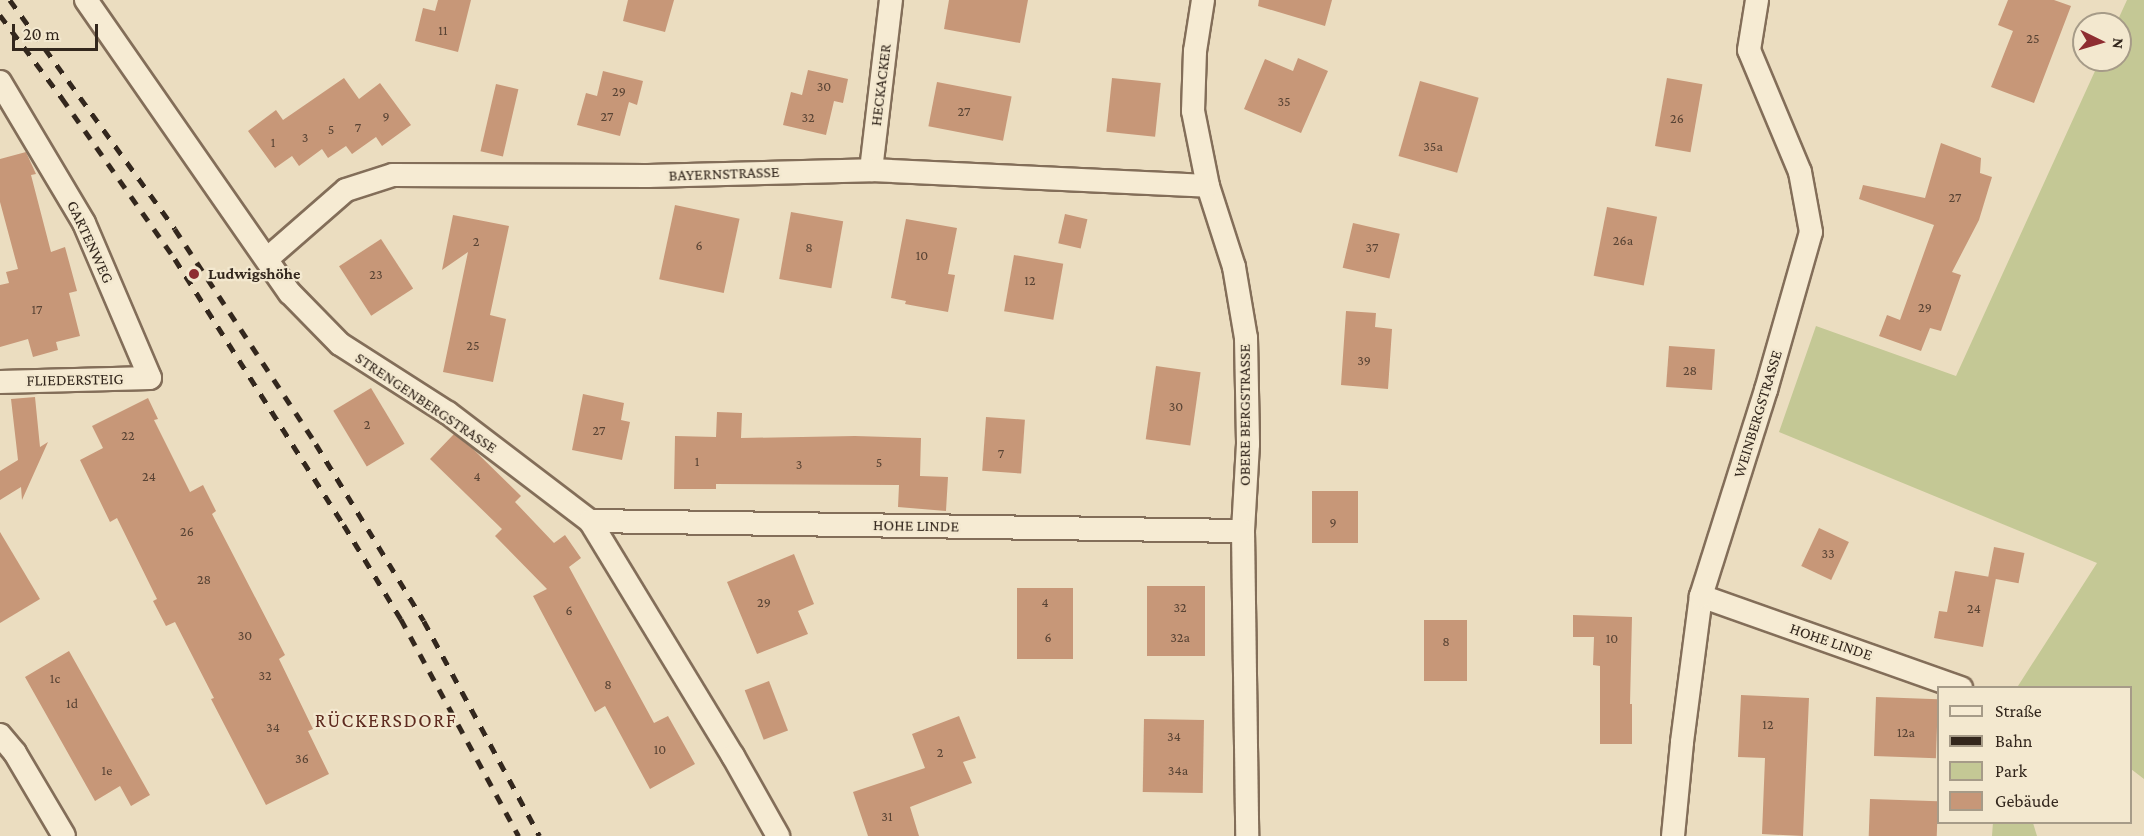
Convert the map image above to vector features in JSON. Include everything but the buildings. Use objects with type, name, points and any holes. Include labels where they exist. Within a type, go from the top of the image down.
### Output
[{"type":"street","name":"STRENGENBERGSTRASSE","points":[[86,0],[268,258],[290,293],[340,344],[448,413],[590,521],[778,836]]},
{"type":"street","name":"HECKACKER","points":[[871,170],[891,0]]},
{"type":"street","name":"OBERE BERGSTRASSE","points":[[1203,0],[1195,51],[1193,111],[1208,186],[1234,267],[1246,338],[1248,444],[1243,531],[1247,836]]},
{"type":"street","name":"WEINBERGSTRASSE","points":[[1673,836],[1682,742],[1701,596],[1766,390],[1812,232],[1800,172],[1749,51],[1757,0]]},
{"type":"street","name":"GARTENWEG","points":[[0,82],[84,223],[150,378]]},
{"type":"street","name":"BAYERNSTRASSE","points":[[268,258],[346,190],[393,175],[648,176],[871,170],[1208,186]]},
{"type":"street","name":"FLIEDERSTEIG","points":[[0,382],[150,378]]},
{"type":"street","name":"HOHE LINDE","points":[[590,521],[1243,531]]},
{"type":"street","name":"HOHE LINDE","points":[[1701,596],[1958,686]]},
{"type":"street","points":[[0,735],[15,753],[64,836]]},
{"type":"green space","points":[[2127,0],[2144,0],[2144,779],[2132,770],[2132,686],[2018,686],[2097,563],[1779,432],[1816,326],[1956,376],[2095,72],[2132,72],[2132,12],[2122,12]]},
{"type":"green space","points":[[1993,824],[2033,824],[2037,836],[1992,836]]},
{"type":"railway","points":[[10,0],[175,229],[316,444],[424,621],[540,836]]},
{"type":"railway","points":[[0,15],[62,98],[175,259],[344,525],[401,619],[519,836]]},
{"type":"place","name":"Ludwigshöhe","points":[[194,274]]},
{"type":"district","name":"RÜCKERSDORF","points":[[386,720]]}]
